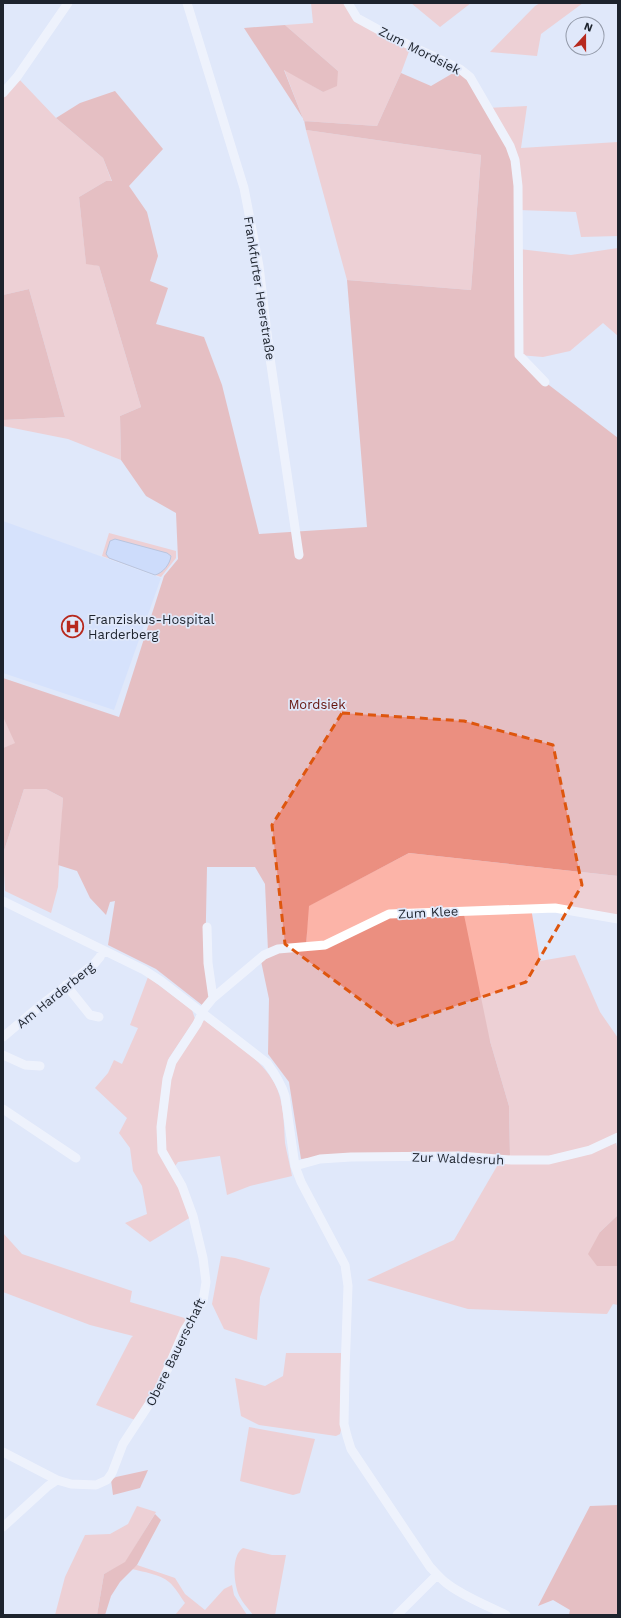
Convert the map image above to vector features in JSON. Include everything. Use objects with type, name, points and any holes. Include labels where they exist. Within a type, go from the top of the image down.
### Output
[{"type":"street","points":[[3,93],[17,77],[68,3]]},
{"type":"street","name":"Frankfurter Heerstraße","points":[[187,3],[244,188],[259,266],[270,358],[299,555]]},
{"type":"street","name":"Zum Mordsiek","points":[[348,3],[357,18],[388,35],[460,69],[470,77],[510,146],[515,160],[518,186],[519,355],[545,382]]},
{"type":"street","points":[[3,901],[144,970],[161,981],[267,1063],[276,1075],[285,1096],[295,1166],[301,1182],[345,1265],[348,1286],[344,1424],[351,1449],[412,1541],[437,1575],[457,1590],[506,1615]]},
{"type":"street","name":"Zum Klee","points":[[202,1013],[213,998],[264,955],[278,949],[325,945],[389,914],[555,908],[618,919]]},
{"type":"street","points":[[207,927],[208,963],[213,998]]},
{"type":"street","name":"Am Harderberg","points":[[3,1037],[94,964],[100,957],[103,950]]},
{"type":"street","points":[[66,985],[90,1015],[99,1017]]},
{"type":"street","name":"Obere Bauerschaft","points":[[3,1452],[58,1480],[71,1484],[96,1485],[107,1480],[112,1473],[123,1444],[159,1389],[184,1330],[203,1301],[206,1282],[203,1258],[193,1216],[182,1186],[162,1151],[161,1127],[167,1079],[172,1062],[197,1024],[202,1013]]},
{"type":"street","points":[[3,1055],[26,1065],[40,1066]]},
{"type":"street","points":[[3,1110],[76,1158]]},
{"type":"street","name":"Zur Waldesruh","points":[[295,1166],[320,1159],[351,1157],[459,1156],[511,1160],[549,1160],[590,1150],[618,1137]]},
{"type":"street","points":[[3,1527],[48,1486],[58,1480]]},
{"type":"street","points":[[397,1615],[437,1575]]},
{"type":"highlighted area","points":[[342,713],[464,721],[553,745],[582,885],[526,982],[396,1026],[285,944],[272,825]]},
{"type":"shaded area","points":[[311,3],[348,3],[357,18],[411,46],[401,73],[377,126],[304,121],[284,69],[323,92],[338,71],[285,25],[313,23]]},
{"type":"shaded area","points":[[411,3],[471,3],[440,27]]},
{"type":"shaded area","points":[[540,3],[583,3],[541,34],[537,56],[490,52],[535,6]]},
{"type":"shaded area","points":[[17,77],[56,118],[103,158],[112,182],[106,181],[79,197],[86,263],[99,266],[141,407],[120,416],[121,460],[68,439],[3,426],[3,420],[65,417],[29,289],[3,295],[3,93]]},
{"type":"shaded area","points":[[527,106],[521,148],[618,142],[618,236],[581,237],[576,212],[519,210],[488,108]]},
{"type":"shaded area","points":[[306,130],[481,155],[471,290],[347,280]]},
{"type":"shaded area","points":[[618,248],[618,336],[603,323],[570,351],[543,357],[519,355],[519,249],[571,255]]},
{"type":"shaded area","name":"Franziskus-Hospital Harderberg","points":[[3,521],[161,578],[114,710],[3,673]]},
{"type":"shaded area","points":[[109,533],[176,551],[176,558],[161,577],[102,556]]},
{"type":"shaded area","points":[[115,539],[167,553],[171,556],[169,562],[166,568],[155,575],[109,558],[106,554],[110,541]]},
{"type":"shaded area","points":[[3,717],[16,743],[3,748]]},
{"type":"shaded area","points":[[24,789],[46,789],[63,798],[58,887],[51,913],[5,891],[3,854]]},
{"type":"shaded area","points":[[409,853],[618,876],[618,919],[531,908],[540,961],[575,955],[600,1012],[618,1038],[618,1134],[590,1147],[549,1156],[510,1156],[509,1106],[490,1041],[325,945],[306,946],[308,906]]},
{"type":"shaded area","points":[[148,977],[192,1010],[195,1019],[169,1058],[162,1085],[172,1062],[204,1020],[248,1052],[267,1072],[274,1083],[282,1106],[285,1143],[292,1176],[250,1186],[227,1195],[220,1156],[178,1162],[173,1169],[191,1217],[150,1242],[125,1223],[147,1214],[142,1186],[133,1171],[130,1148],[119,1133],[127,1118],[95,1088],[108,1073],[114,1060],[122,1064],[138,1028],[130,1025]]},
{"type":"shaded area","points":[[616,1143],[618,1150],[618,1215],[600,1232],[597,1266],[618,1266],[618,1305],[613,1304],[607,1314],[468,1309],[367,1280],[454,1240],[500,1161],[570,1159]]},
{"type":"shaded area","points":[[3,1233],[22,1254],[132,1291],[130,1302],[188,1319],[156,1390],[135,1420],[96,1405],[133,1336],[90,1325],[3,1292]]},
{"type":"shaded area","points":[[221,1256],[235,1258],[270,1268],[260,1297],[257,1340],[224,1329],[212,1304]]},
{"type":"shaded area","points":[[286,1353],[341,1353],[342,1426],[340,1434],[336,1436],[259,1425],[241,1416],[235,1378],[265,1386],[283,1376]]},
{"type":"shaded area","points":[[249,1427],[315,1439],[300,1493],[293,1495],[240,1481]]},
{"type":"shaded area","points":[[137,1506],[156,1512],[125,1563],[104,1574],[97,1615],[55,1615],[65,1577],[85,1535],[110,1534],[128,1524]]},
{"type":"shaded area","points":[[243,1548],[272,1555],[286,1555],[275,1615],[253,1615],[239,1596],[235,1582],[234,1569],[239,1552]]},
{"type":"shaded area","points":[[137,1565],[175,1578],[185,1594],[205,1610],[224,1589],[232,1585],[234,1595],[247,1615],[175,1615],[185,1603],[175,1589],[169,1582],[161,1577],[132,1569]]},
{"type":"green space","points":[[285,25],[338,71],[337,86],[323,92],[284,70],[303,118],[244,28]]},
{"type":"green space","name":"Mordsiek","points":[[460,69],[470,77],[515,160],[519,355],[545,382],[618,438],[618,876],[409,853],[309,906],[306,946],[325,945],[389,914],[463,910],[490,1041],[509,1106],[510,1156],[318,1157],[301,1159],[289,1082],[268,1054],[269,999],[261,961],[268,951],[265,884],[255,867],[207,867],[205,966],[210,997],[202,1005],[156,969],[108,945],[115,901],[110,902],[106,915],[90,898],[77,871],[58,865],[63,798],[46,789],[24,789],[3,854],[3,748],[15,743],[3,717],[3,678],[119,717],[164,576],[178,559],[176,513],[146,496],[121,460],[120,416],[141,407],[99,266],[86,264],[79,197],[106,181],[112,181],[103,158],[56,118],[80,103],[115,91],[163,149],[129,186],[147,212],[158,256],[150,281],[168,288],[156,324],[204,337],[222,385],[259,534],[367,527],[347,280],[471,290],[481,155],[306,130],[304,121],[377,126],[401,73],[431,86]]},
{"type":"green space","points":[[29,289],[65,417],[3,420],[3,295]]},
{"type":"green space","points":[[618,1215],[618,1266],[597,1266],[588,1254],[600,1232]]},
{"type":"green space","points":[[148,1470],[140,1488],[113,1495],[111,1480],[116,1477]]},
{"type":"green space","points":[[618,1505],[618,1615],[569,1615],[570,1610],[553,1600],[538,1606],[590,1506]]},
{"type":"green space","points":[[155,1514],[161,1520],[137,1565],[120,1582],[111,1596],[105,1615],[97,1615],[104,1574],[125,1562]]},
{"type":"place","name":"Franziskus-Hospital Harderberg","points":[[73,626]]}]
